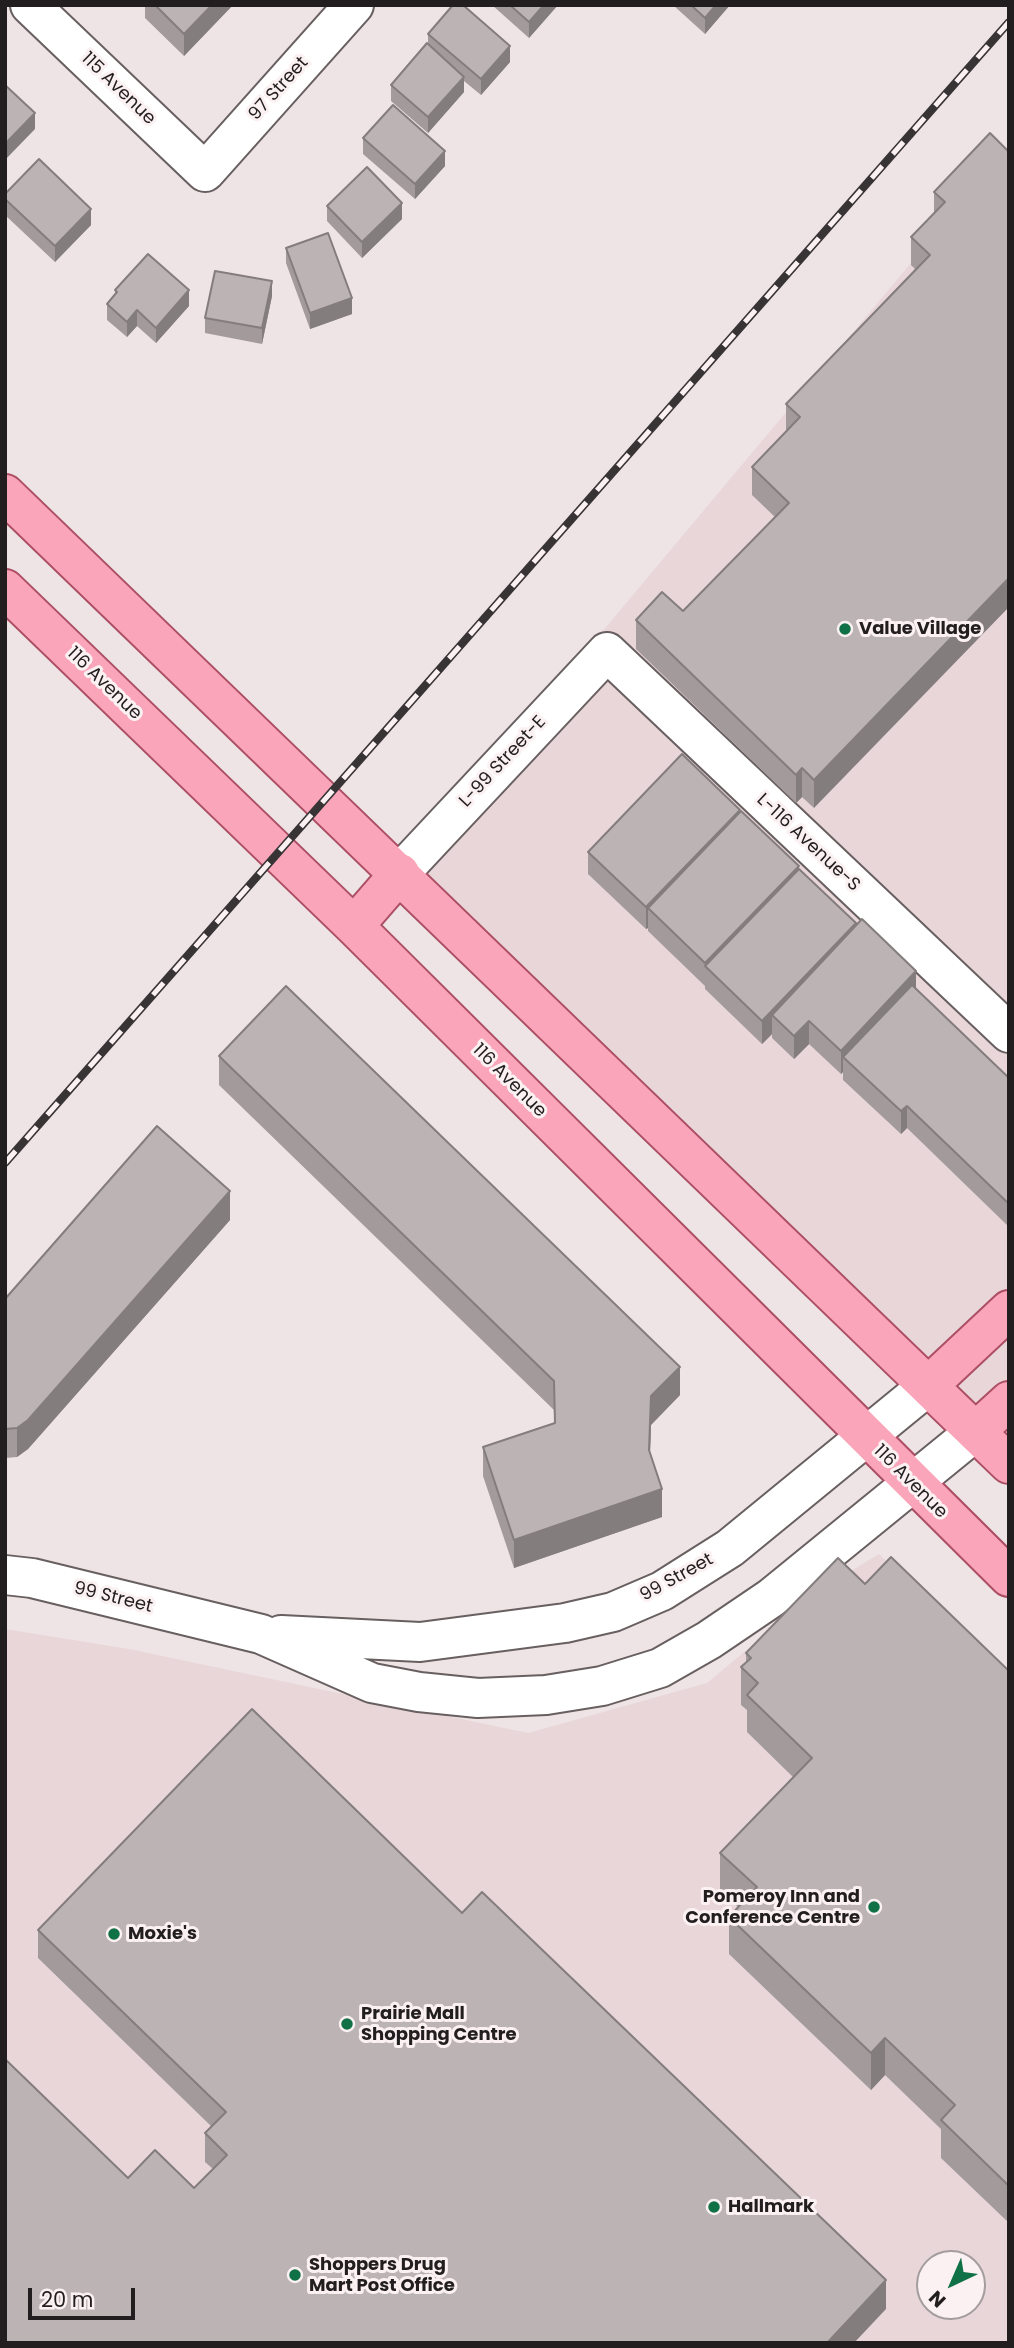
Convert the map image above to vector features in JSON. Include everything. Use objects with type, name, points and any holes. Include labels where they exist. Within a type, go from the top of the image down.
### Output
[{"type":"main road","points":[[5,494],[1009,1464]]},
{"type":"main road","name":"116 Avenue","points":[[5,589],[354,926],[914,1486],[1009,1577]]},
{"type":"main road","points":[[354,926],[400,873]]},
{"type":"main road","name":"99 Street","points":[[929,1385],[1009,1310]]},
{"type":"main road","name":"99 Street","points":[[976,1431],[1009,1401]]},
{"type":"street","name":"115 Avenue","points":[[30,5],[205,172]]},
{"type":"street","name":"97 Street","points":[[205,172],[354,5]]},
{"type":"street","name":"L-99 Street-E","points":[[400,873],[607,652]]},
{"type":"street","name":"L-116 Avenue-S","points":[[607,652],[1009,1033]]},
{"type":"street","name":"99 Street","points":[[261,1634],[420,1642],[565,1623],[613,1612],[662,1591],[730,1548],[929,1385]]},
{"type":"street","name":"99 Street","points":[[5,1575],[32,1578],[261,1634],[372,1683],[419,1692],[478,1698],[546,1695],[602,1686],[660,1668],[709,1640],[771,1598],[914,1486],[976,1431]]},
{"type":"shaded area","points":[[1009,146],[1009,1464],[400,873]]},
{"type":"shaded area","points":[[879,1554],[1009,1682],[1009,2343],[5,2343],[5,1629],[129,1649],[528,1733],[707,1683],[816,1592]]},
{"type":"building","points":[[155,5],[212,5],[184,34]]},
{"type":"building","points":[[453,5],[463,5],[510,46],[481,79],[428,34]]},
{"type":"building","points":[[510,5],[544,5],[529,22]]},
{"type":"building","points":[[691,5],[716,5],[705,18]]},
{"type":"building","points":[[427,43],[464,77],[428,117],[391,85]]},
{"type":"building","points":[[5,85],[35,113],[5,144]]},
{"type":"building","points":[[393,105],[445,151],[415,184],[363,138]]},
{"type":"building","points":[[990,133],[1009,152],[1009,578],[814,780],[802,768],[796,775],[636,620],[662,592],[683,611],[789,503],[752,467],[800,417],[786,404],[930,255],[911,237],[945,202],[934,192]]},
{"type":"building","points":[[39,159],[91,209],[55,246],[5,199],[5,194]]},
{"type":"building","points":[[367,167],[402,203],[362,242],[327,206]]},
{"type":"building","points":[[328,233],[352,298],[310,313],[286,248]]},
{"type":"building","points":[[148,254],[189,290],[156,328],[137,310],[127,322],[107,304],[117,292],[115,290]]},
{"type":"building","points":[[215,271],[272,281],[262,328],[205,318]]},
{"type":"building","points":[[682,754],[740,810],[646,907],[588,852]]},
{"type":"building","points":[[741,811],[799,866],[705,963],[648,908]]},
{"type":"building","points":[[799,869],[856,923],[762,1021],[705,966]]},
{"type":"building","points":[[862,919],[916,971],[841,1051],[809,1021],[794,1036],[772,1015]]},
{"type":"building","points":[[912,985],[1009,1078],[1009,1204],[907,1106],[901,1111],[843,1057]]},
{"type":"building","points":[[286,986],[680,1367],[651,1396],[649,1450],[662,1489],[514,1540],[483,1447],[555,1423],[554,1381],[219,1056]]},
{"type":"building","points":[[157,1126],[230,1191],[28,1420],[17,1428],[5,1429],[5,1299]]},
{"type":"building","name":"Pomeroy Inn and Conference Centre","points":[[891,1557],[1009,1671],[1009,2186],[941,2120],[955,2105],[885,2038],[871,2053],[729,1917],[757,1887],[720,1853],[812,1758],[747,1695],[758,1683],[741,1667],[751,1658],[746,1653],[838,1558],[865,1584]]},
{"type":"building","name":"Prairie Mall Shopping Centre","points":[[252,1709],[462,1913],[482,1892],[886,2280],[827,2343],[5,2343],[6,2060],[128,2178],[155,2150],[194,2188],[227,2155],[205,2133],[226,2112],[38,1930]]},
{"type":"railway","points":[[5,1163],[1009,22]]},
{"type":"place","name":"Value Village","points":[[845,629]]},
{"type":"place","name":"Pomeroy Inn and Conference Centre","points":[[874,1907]]},
{"type":"place","name":"Moxie's","points":[[114,1934]]},
{"type":"place","name":"Prairie Mall Shopping Centre","points":[[347,2024]]},
{"type":"place","name":"Hallmark","points":[[714,2207]]},
{"type":"place","name":"Shoppers Drug Mart Post Office","points":[[295,2275]]}]
